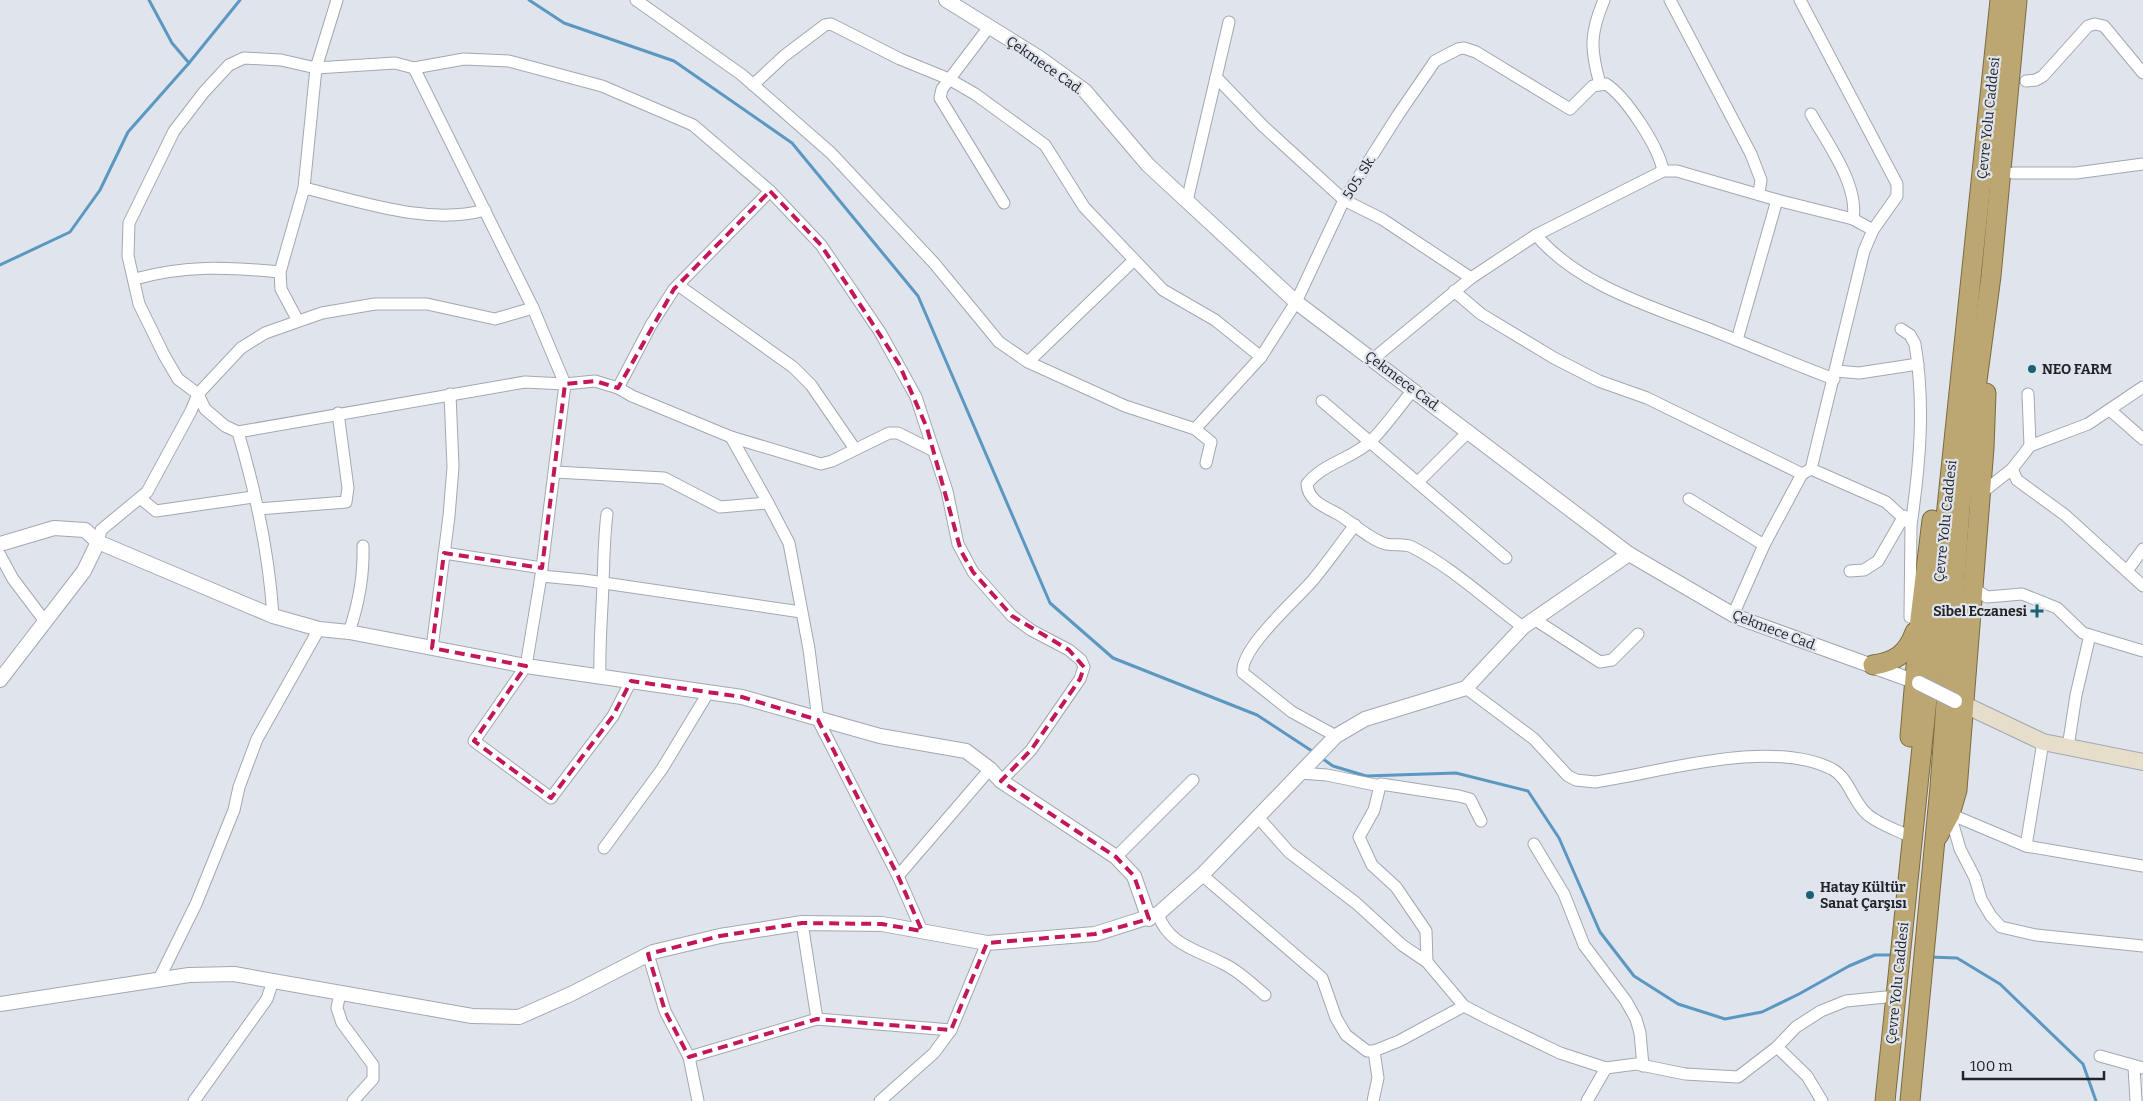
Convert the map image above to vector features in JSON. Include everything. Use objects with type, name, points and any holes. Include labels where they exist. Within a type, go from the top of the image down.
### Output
[{"type":"highway","name":"Çevre Yolu Caddesi","points":[[1885,1101],[1910,842],[2000,0]]},
{"type":"highway","name":"Çevre Yolu Caddesi","points":[[1910,1101],[1922,984],[1932,845],[1940,787],[1960,508],[1991,276],[2018,0]]},
{"type":"highway","points":[[1932,845],[1950,814],[1957,790],[1960,703],[1973,588],[1984,448],[1991,276]]},
{"type":"highway","points":[[1910,842],[1906,792],[1920,619],[1941,452],[1969,301]]},
{"type":"highway","points":[[1872,665],[1888,663],[1902,656],[1912,640],[1920,619]]},
{"type":"main road","points":[[1960,703],[2043,742],[2143,762]]},
{"type":"street","points":[[298,321],[281,289],[280,272],[304,188],[316,68],[337,0]]},
{"type":"street","points":[[636,0],[753,85],[830,153],[934,263],[998,342],[1028,362],[1125,406],[1195,429],[1211,442],[1206,463]]},
{"type":"street","name":"Çekmece Cad.","points":[[946,0],[1038,57],[1085,91],[1148,165],[1296,302],[1469,431],[1629,554],[1733,615],[1916,682],[1960,703]]},
{"type":"street","points":[[1604,0],[1595,23],[1592,41],[1594,62],[1600,84],[1611,88],[1625,104],[1648,137],[1660,158],[1664,170]]},
{"type":"street","points":[[1670,0],[1752,154],[1761,180],[1759,193]]},
{"type":"street","points":[[1733,615],[1764,545],[1806,471],[1835,375],[1864,251],[1873,230],[1897,196],[1897,184],[1887,162],[1800,0]]},
{"type":"street","points":[[1187,201],[1229,22]]},
{"type":"street","points":[[753,85],[784,56],[825,25],[831,24],[900,59],[949,79],[976,94],[1045,145],[1084,207],[1133,261],[1163,290],[1215,320],[1261,357]]},
{"type":"street","points":[[2026,81],[2036,80],[2043,76],[2088,26],[2095,24],[2104,26],[2143,73]]},
{"type":"street","points":[[989,27],[942,89],[940,98],[1004,203]]},
{"type":"street","name":"505. Sk.","points":[[1195,429],[1261,357],[1296,302],[1344,200],[1435,61],[1458,49],[1464,48],[1476,52],[1570,109],[1586,91],[1600,84]]},
{"type":"street","points":[[932,450],[898,433],[889,433],[832,461],[821,464],[731,437],[632,396],[618,388],[595,381],[565,384],[525,382],[338,413],[238,432],[225,426],[205,409],[198,394],[178,379],[164,355],[140,304],[128,256],[129,222],[174,131],[204,92],[229,65],[244,58],[281,60],[316,68],[395,63],[414,68],[464,59],[509,61],[602,86],[692,125],[770,192],[821,245],[880,332],[916,397],[928,428],[932,450],[947,491],[958,544],[973,572],[1012,616],[1031,630],[1069,650],[1080,660],[1084,668],[1080,679],[1031,750],[1001,781]]},
{"type":"street","points":[[414,68],[533,308],[565,384],[542,572],[526,666],[474,741],[551,798],[613,716],[631,681]]},
{"type":"street","points":[[1216,77],[1263,126],[1344,200],[1382,219],[1471,278]]},
{"type":"street","points":[[1811,114],[1851,189],[1855,205],[1853,219]]},
{"type":"street","points":[[2013,173],[2076,173],[2143,164]]},
{"type":"street","points":[[1373,359],[1471,278],[1536,235],[1664,170],[1677,171],[1759,193],[1777,200],[1853,219],[1873,230]]},
{"type":"street","points":[[304,188],[372,204],[440,216],[465,216],[485,210]]},
{"type":"street","points":[[618,388],[651,325],[678,285],[770,192]]},
{"type":"street","points":[[1737,340],[1777,200]]},
{"type":"street","points":[[1536,235],[1556,256],[1587,277],[1649,306],[1835,375],[1918,364]]},
{"type":"street","points":[[1028,362],[1133,261]]},
{"type":"street","points":[[135,279],[165,271],[221,267],[280,272]]},
{"type":"street","points":[[678,285],[793,367],[811,385],[855,449]]},
{"type":"street","points":[[1454,291],[1481,314],[1554,358],[1599,381],[1647,398],[1806,471],[1886,502],[1907,520]]},
{"type":"street","points":[[0,680],[44,620],[84,571],[98,542],[101,530],[147,492],[191,411],[198,394],[241,348],[264,333],[322,313],[375,304],[428,304],[495,319],[533,308]]},
{"type":"street","points":[[1901,329],[1910,335],[1915,344],[1921,408],[1918,474],[1907,520],[1910,617],[1920,619]]},
{"type":"street","points":[[1980,495],[2012,469],[2030,446],[2088,424],[2143,387]]},
{"type":"street","points":[[1413,390],[1370,441],[1350,456],[1313,475],[1306,484],[1310,494],[1320,505],[1386,544],[1410,546],[1457,574],[1482,598],[1600,662],[1612,660],[1638,634]]},
{"type":"street","points":[[432,648],[453,467],[450,394]]},
{"type":"street","points":[[2028,394],[2030,446]]},
{"type":"street","points":[[1322,401],[1506,558]]},
{"type":"street","points":[[2110,410],[2143,439]]},
{"type":"street","points":[[258,509],[346,502],[347,476],[338,413]]},
{"type":"street","points":[[1418,482],[1469,431]]},
{"type":"street","points":[[238,432],[253,497],[258,509],[270,566],[273,616]]},
{"type":"street","points":[[731,437],[789,544],[809,649],[818,720],[898,876],[922,931]]},
{"type":"street","points":[[2012,469],[2017,480],[2065,515],[2143,586]]},
{"type":"street","points":[[555,472],[664,478],[720,507],[768,503]]},
{"type":"street","points":[[140,498],[156,511],[253,497]]},
{"type":"street","points":[[1689,499],[1764,545]]},
{"type":"street","points":[[600,676],[599,642],[603,584],[602,552],[607,514]]},
{"type":"street","points":[[1850,571],[1864,570],[1878,561],[1907,520]]},
{"type":"street","points":[[1336,736],[1292,712],[1243,673],[1242,668],[1259,638],[1313,580],[1355,524]]},
{"type":"street","points":[[0,544],[54,528],[85,530],[98,542],[273,616],[320,629],[349,632],[526,666],[742,698],[880,736],[966,751],[990,769],[1001,781],[1116,857],[1134,876],[1154,916],[1176,941],[1225,964],[1265,995]]},
{"type":"street","points":[[349,632],[357,610],[364,574],[363,546]]},
{"type":"street","points":[[2127,572],[2143,549]]},
{"type":"street","points":[[444,553],[603,584],[801,612]]},
{"type":"street","points":[[0,1004],[189,975],[234,974],[472,1016],[520,1016],[571,994],[648,954],[720,936],[802,923],[882,924],[987,943],[1095,934],[1154,916],[1202,875],[1336,736],[1365,719],[1466,688],[1528,623],[1629,554]]},
{"type":"street","points":[[0,555],[13,579],[44,620]]},
{"type":"street","points":[[1973,588],[1987,597],[2022,594],[2057,608],[2083,633],[2143,651]]},
{"type":"street","points":[[159,979],[196,904],[234,810],[239,786],[257,739],[320,629]]},
{"type":"street","points":[[2068,747],[2076,695],[2090,635]]},
{"type":"street","points":[[1466,688],[1534,739],[1568,776],[1576,780],[1595,782],[1756,755],[1811,760],[1834,770],[1867,814],[1910,842]]},
{"type":"street","points":[[604,848],[662,769],[708,693]]},
{"type":"street","points":[[2026,846],[2043,742]]},
{"type":"street","points":[[898,876],[990,769]]},
{"type":"street","points":[[1300,773],[1327,775],[1380,786],[1381,784],[1470,799],[1481,821]]},
{"type":"street","points":[[1116,857],[1193,780]]},
{"type":"street","points":[[1380,786],[1374,810],[1359,837],[1372,865],[1396,887],[1426,932],[1427,962]]},
{"type":"street","points":[[1950,814],[2026,846],[2143,866]]},
{"type":"street","points":[[1950,814],[1960,849],[1975,878],[1981,899],[1991,916],[2001,927],[2036,935],[2143,946]]},
{"type":"street","points":[[1257,816],[1289,852],[1356,903],[1402,945],[1427,962],[1464,1006],[1530,1040],[1606,1068],[1619,1064],[1636,1064],[1685,1074],[1738,1077],[1777,1047],[1796,1027],[1821,1011],[1846,1001],[1869,997],[1897,986]]},
{"type":"street","points":[[1534,844],[1564,894],[1584,945],[1626,1001],[1636,1019],[1640,1033],[1643,1066]]},
{"type":"street","points":[[1202,875],[1322,978],[1336,1018],[1346,1035],[1367,1051],[1374,1051],[1399,1041],[1464,1006]]},
{"type":"street","points":[[802,923],[817,1019]]},
{"type":"street","points":[[880,1101],[934,1053],[951,1030],[987,943]]},
{"type":"street","points":[[648,954],[664,1011],[689,1057],[698,1101]]},
{"type":"street","points":[[194,1101],[267,999],[273,980]]},
{"type":"street","points":[[340,993],[337,1008],[342,1023],[373,1065],[373,1079],[353,1101]]},
{"type":"street","points":[[689,1057],[817,1019],[951,1030]]},
{"type":"street","points":[[1777,1047],[1806,1076],[1822,1101]]},
{"type":"street","points":[[1373,1101],[1378,1078],[1374,1051]]},
{"type":"street","points":[[2100,1056],[2139,1067],[2136,1101]]},
{"type":"street","points":[[1587,1101],[1606,1068]]},
{"type":"highlighted area","points":[[770,191],[821,245],[899,364],[927,428],[961,551],[973,572],[1012,616],[1069,650],[1084,667],[1080,679],[1031,750],[1001,781],[1116,857],[1134,876],[1149,919],[1095,934],[987,943],[951,1030],[817,1019],[689,1057],[665,1011],[648,954],[720,936],[802,923],[882,924],[922,931],[898,876],[818,720],[742,697],[631,681],[613,716],[551,798],[474,741],[526,666],[432,648],[444,553],[542,568],[565,384],[595,381],[618,388],[674,289]]},
{"type":"waterway","points":[[149,0],[172,43],[189,63]]},
{"type":"waterway","points":[[0,265],[70,232],[100,190],[128,132],[189,63],[240,0]]},
{"type":"waterway","points":[[529,0],[564,23],[674,61],[792,143],[918,296],[1050,603],[1113,658],[1257,715],[1315,753]]},
{"type":"waterway","points":[[1320,757],[1333,766],[1366,776],[1456,773],[1528,791],[1559,838],[1600,932],[1634,976],[1678,1004],[1725,1019],[1762,1012],[1849,966],[1875,955],[1893,955]]},
{"type":"waterway","points":[[1929,957],[1957,958],[2000,984],[2083,1064],[2096,1101]]},
{"type":"place","name":"NEO FARM","points":[[2032,369]]},
{"type":"place","name":"Sibel Eczanesi","points":[[2037,611]]},
{"type":"place","name":"Hatay Kültür Sanat Çarşısı","points":[[1810,895]]}]
